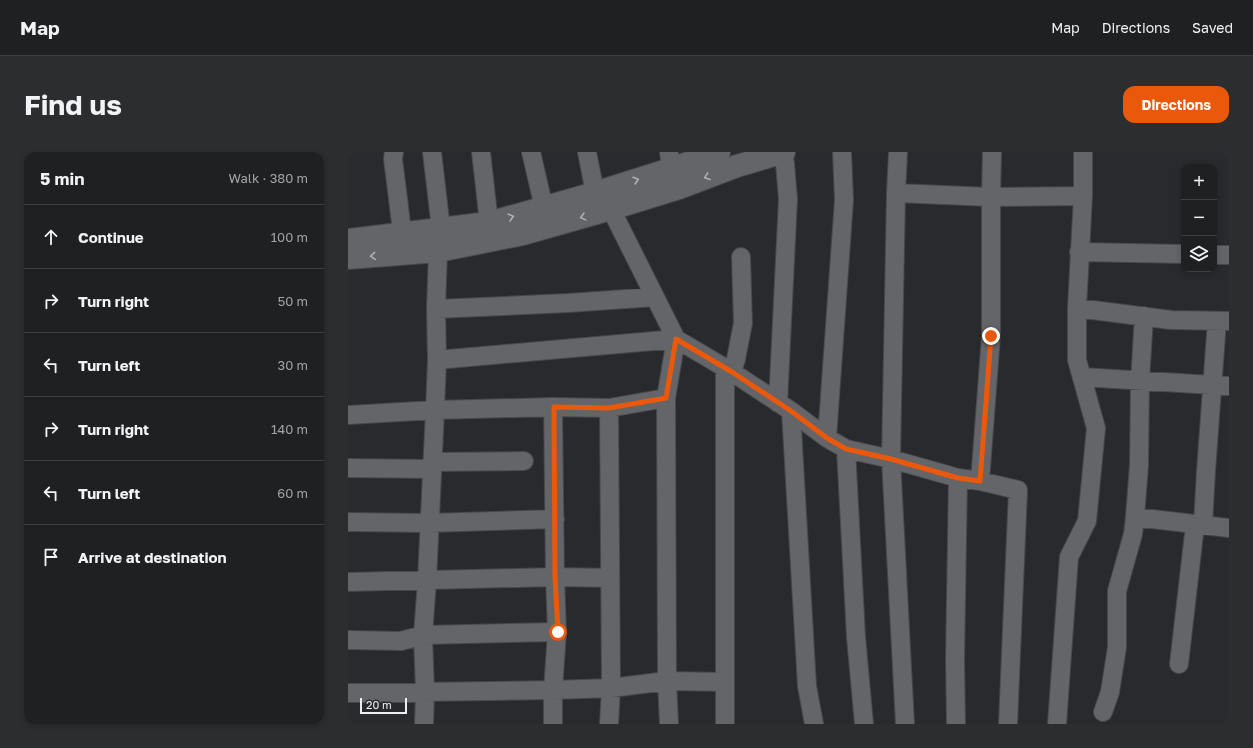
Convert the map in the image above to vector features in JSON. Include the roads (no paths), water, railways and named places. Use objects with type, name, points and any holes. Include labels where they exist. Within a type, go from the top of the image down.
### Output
[{"type":"main road","points":[[548,216],[595,193],[673,170],[719,152]]},
{"type":"main road","points":[[348,240],[404,244],[438,251],[491,232],[548,216],[611,209],[673,170],[731,159],[783,152]]},
{"type":"main road","points":[[348,258],[404,244],[441,229],[491,232]]},
{"type":"street","points":[[394,152],[393,159],[404,244]]},
{"type":"street","points":[[424,724],[425,692],[423,635],[436,410],[436,309],[438,251],[441,229],[432,152]]},
{"type":"street","points":[[480,152],[491,232]]},
{"type":"street","points":[[531,152],[548,216]]},
{"type":"street","points":[[587,152],[595,193],[611,209],[676,339],[728,370],[784,407],[827,438],[846,449],[891,459],[958,478],[980,481],[1018,490],[1008,724]]},
{"type":"street","points":[[783,152],[788,199],[784,407],[807,686],[814,724]]},
{"type":"street","points":[[827,438],[844,200],[842,152]]},
{"type":"street","points":[[898,152],[891,459],[905,724]]},
{"type":"street","points":[[980,481],[991,336],[992,152]]},
{"type":"street","points":[[1057,724],[1069,557],[1087,521],[1096,428],[1077,360],[1079,252],[1083,196],[1082,152]]},
{"type":"street","points":[[896,193],[991,197],[1083,196]]},
{"type":"street","points":[[1079,252],[1181,254]]},
{"type":"street","points":[[1217,255],[1229,255]]},
{"type":"street","points":[[725,724],[728,370],[736,359],[743,323],[741,257]]},
{"type":"street","points":[[436,309],[568,303],[655,297]]},
{"type":"street","points":[[1077,308],[1171,320],[1223,321],[1221,386],[1179,664]]},
{"type":"street","points":[[1103,712],[1110,692],[1117,647],[1117,591],[1133,534],[1135,517],[1140,465],[1140,381],[1144,316]]},
{"type":"street","points":[[437,360],[676,339]]},
{"type":"street","points":[[669,724],[667,681],[666,398],[676,339]]},
{"type":"street","points":[[1082,377],[1221,386]]},
{"type":"street","points":[[348,415],[436,410],[554,407],[609,408],[666,398]]},
{"type":"street","points":[[553,724],[553,690],[558,632],[555,577],[554,407]]},
{"type":"street","points":[[609,408],[611,688],[609,724]]},
{"type":"street","points":[[846,449],[856,637],[864,724]]},
{"type":"street","points":[[348,468],[524,461]]},
{"type":"street","points":[[956,724],[955,659],[958,478]]},
{"type":"street","points":[[1135,517],[1229,528]]},
{"type":"street","points":[[348,522],[429,523],[555,519]]},
{"type":"street","points":[[348,582],[555,577],[610,578]]},
{"type":"street","points":[[348,640],[401,641],[423,635],[558,632]]},
{"type":"street","points":[[348,693],[553,690],[611,688],[667,681],[725,682]]}]
